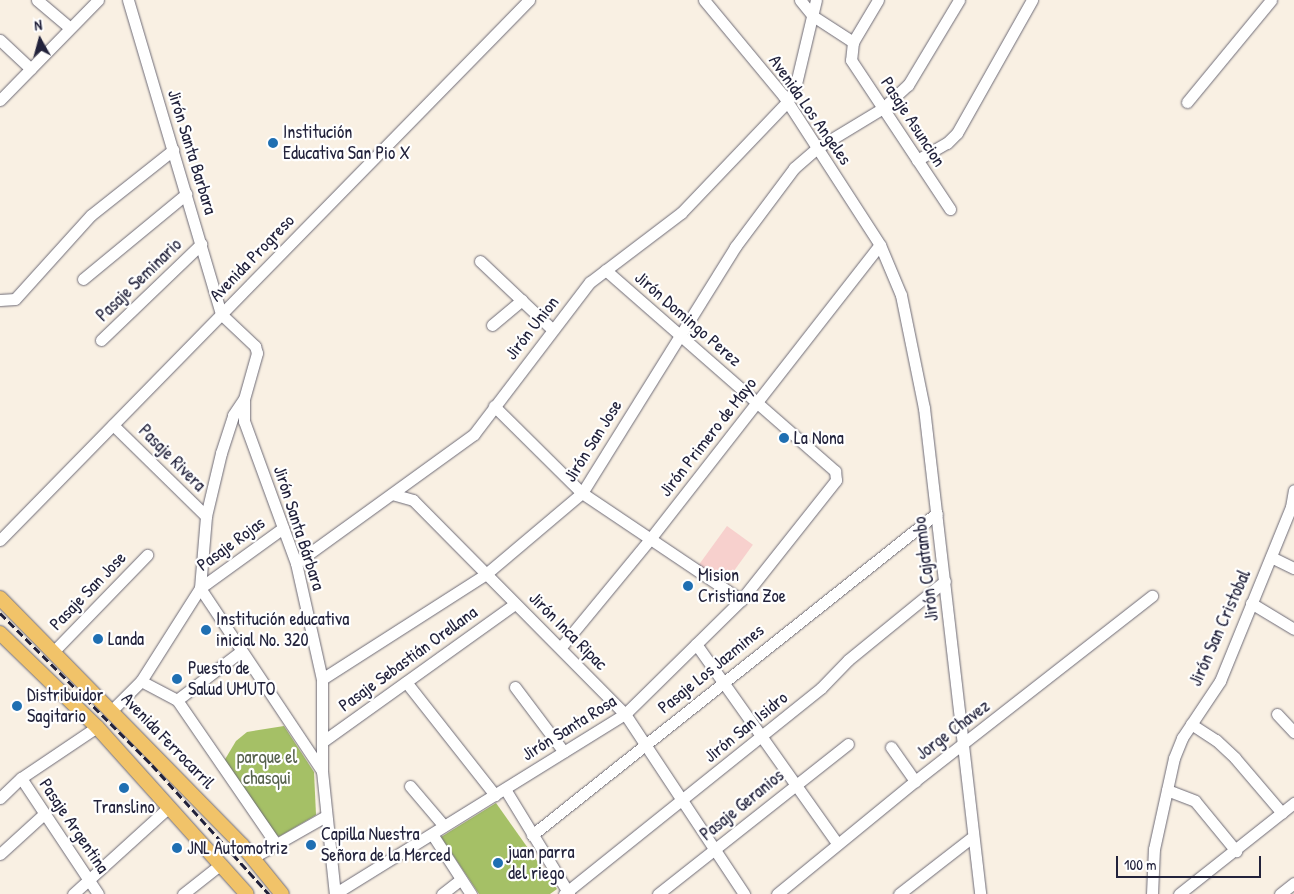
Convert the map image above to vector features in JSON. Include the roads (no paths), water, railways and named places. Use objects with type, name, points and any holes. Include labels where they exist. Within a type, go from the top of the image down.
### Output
[{"type":"main road","name":"Avenida Ferrocarril","points":[[0,598],[112,710],[252,858],[282,894]]},
{"type":"main road","points":[[0,633],[97,727],[247,894]]},
{"type":"street","points":[[37,0],[70,28]]},
{"type":"street","points":[[0,100],[98,0]]},
{"type":"street","name":"Jirón Santa Barbara","points":[[128,0],[221,314]]},
{"type":"street","name":"Avenida Progreso","points":[[0,540],[529,0]]},
{"type":"street","name":"Avenida Los Angeles","points":[[704,0],[787,102],[880,245]]},
{"type":"street","points":[[800,0],[812,16],[853,42],[878,0]]},
{"type":"street","name":"Jirón Union","points":[[296,563],[474,434],[590,282],[681,213],[787,102],[795,88],[816,0]]},
{"type":"street","name":"Jirón San Jose","points":[[322,679],[486,574],[582,493],[735,247],[794,168],[817,148],[883,108],[913,77],[959,0]]},
{"type":"street","points":[[917,160],[947,143],[957,133],[1032,0]]},
{"type":"street","points":[[1187,102],[1271,0]]},
{"type":"street","points":[[0,40],[31,68]]},
{"type":"street","name":"Pasaje Asuncion","points":[[853,42],[850,54],[883,108],[950,209]]},
{"type":"street","points":[[0,300],[15,299],[91,215],[173,150]]},
{"type":"street","points":[[83,279],[186,194]]},
{"type":"street","name":"Pasaje Seminario","points":[[101,340],[201,244]]},
{"type":"street","name":"Jirón Primero de Mayo","points":[[560,647],[650,539],[880,245]]},
{"type":"street","name":"Jirón Cajatambo","points":[[880,245],[901,295],[918,367],[945,581],[971,838],[980,894]]},
{"type":"street","points":[[480,261],[553,330]]},
{"type":"street","name":"Jirón Domingo Perez","points":[[605,270],[757,402],[837,475]]},
{"type":"street","points":[[492,325],[522,300]]},
{"type":"street","name":"Jirón Santa Bárbara","points":[[221,314],[256,346],[244,399],[244,421],[296,563],[322,679],[322,771],[335,893]]},
{"type":"street","points":[[112,710],[141,680],[200,588],[206,516],[220,453],[233,415],[244,399]]},
{"type":"street","points":[[494,406],[582,493],[741,600]]},
{"type":"street","name":"Pasaje Rivera","points":[[113,424],[206,516]]},
{"type":"street","name":"Jirón Santa Rosa","points":[[335,893],[626,714],[741,600],[837,475]]},
{"type":"street","name":"Jirón San Cristobal","points":[[1152,894],[1154,849],[1174,758],[1191,724],[1220,681],[1271,557],[1294,490]]},
{"type":"street","name":"Jirón Inca Ripac","points":[[392,494],[413,500],[626,714],[744,894]]},
{"type":"street","name":"Pasaje Los Jazmines","points":[[532,835],[937,513]]},
{"type":"street","name":"Pasaje Rojas","points":[[200,588],[283,528]]},
{"type":"street","name":"Pasaje San Jose","points":[[54,651],[147,555]]},
{"type":"street","points":[[1271,557],[1294,568]]},
{"type":"street","name":"Jirón San Isidro","points":[[567,893],[821,688],[848,660],[945,581]]},
{"type":"street","points":[[200,588],[240,652],[322,771]]},
{"type":"street","name":"Jorge Chavez","points":[[777,894],[915,781],[963,746],[1152,596]]},
{"type":"street","points":[[1251,603],[1294,629]]},
{"type":"street","name":"Pasaje Sebastián Orellana","points":[[322,742],[515,604]]},
{"type":"street","points":[[696,644],[837,843]]},
{"type":"street","points":[[177,700],[240,652]]},
{"type":"street","points":[[141,680],[177,700],[276,844]]},
{"type":"street","points":[[406,682],[500,792],[532,835],[567,893]]},
{"type":"street","points":[[515,687],[564,752]]},
{"type":"street","points":[[1277,714],[1294,732]]},
{"type":"street","points":[[1191,724],[1216,740],[1235,758],[1282,813]]},
{"type":"street","points":[[0,798],[21,778],[97,727]]},
{"type":"street","name":"Pasaje Geranios","points":[[658,894],[848,744]]},
{"type":"street","points":[[891,746],[915,781]]},
{"type":"street","name":"Pasaje Argentina","points":[[21,778],[98,894]]},
{"type":"street","points":[[410,786],[444,826]]},
{"type":"street","points":[[1167,790],[1195,801],[1236,852]]},
{"type":"street","points":[[1179,894],[1236,852],[1294,804]]},
{"type":"street","points":[[73,894],[169,807]]},
{"type":"street","points":[[0,854],[44,814]]},
{"type":"street","points":[[252,858],[326,816]]},
{"type":"street","points":[[432,834],[471,894]]},
{"type":"street","points":[[899,894],[971,838]]},
{"type":"street","points":[[183,894],[221,864]]},
{"type":"street","points":[[442,894],[461,879]]},
{"type":"street","points":[[1280,894],[1294,883]]},
{"type":"railway","points":[[0,613],[152,765],[269,894]]},
{"type":"place","name":"Institución Educativa San Pio X","points":[[273,143]]},
{"type":"place","name":"La Nona","points":[[784,438]]},
{"type":"place","name":"Mision Cristiana Zoe","points":[[688,586]]},
{"type":"place","name":"Institución educativa inicial No. 320","points":[[206,630]]},
{"type":"place","name":"Landa","points":[[98,639]]},
{"type":"place","name":"Puesto de Salud UMUTO","points":[[177,679]]},
{"type":"place","name":"Distribuidor Sagitario","points":[[17,706]]},
{"type":"place","name":"Translino","points":[[124,788]]},
{"type":"place","name":"Capilla Nuestra Señora de la Merced","points":[[311,845]]},
{"type":"place","name":"JNL Automotriz","points":[[177,848]]},
{"type":"place","name":"juan parra del riego","points":[[498,863]]},
{"type":"park label","name":"parque el chasqui","points":[[267,768]]}]
